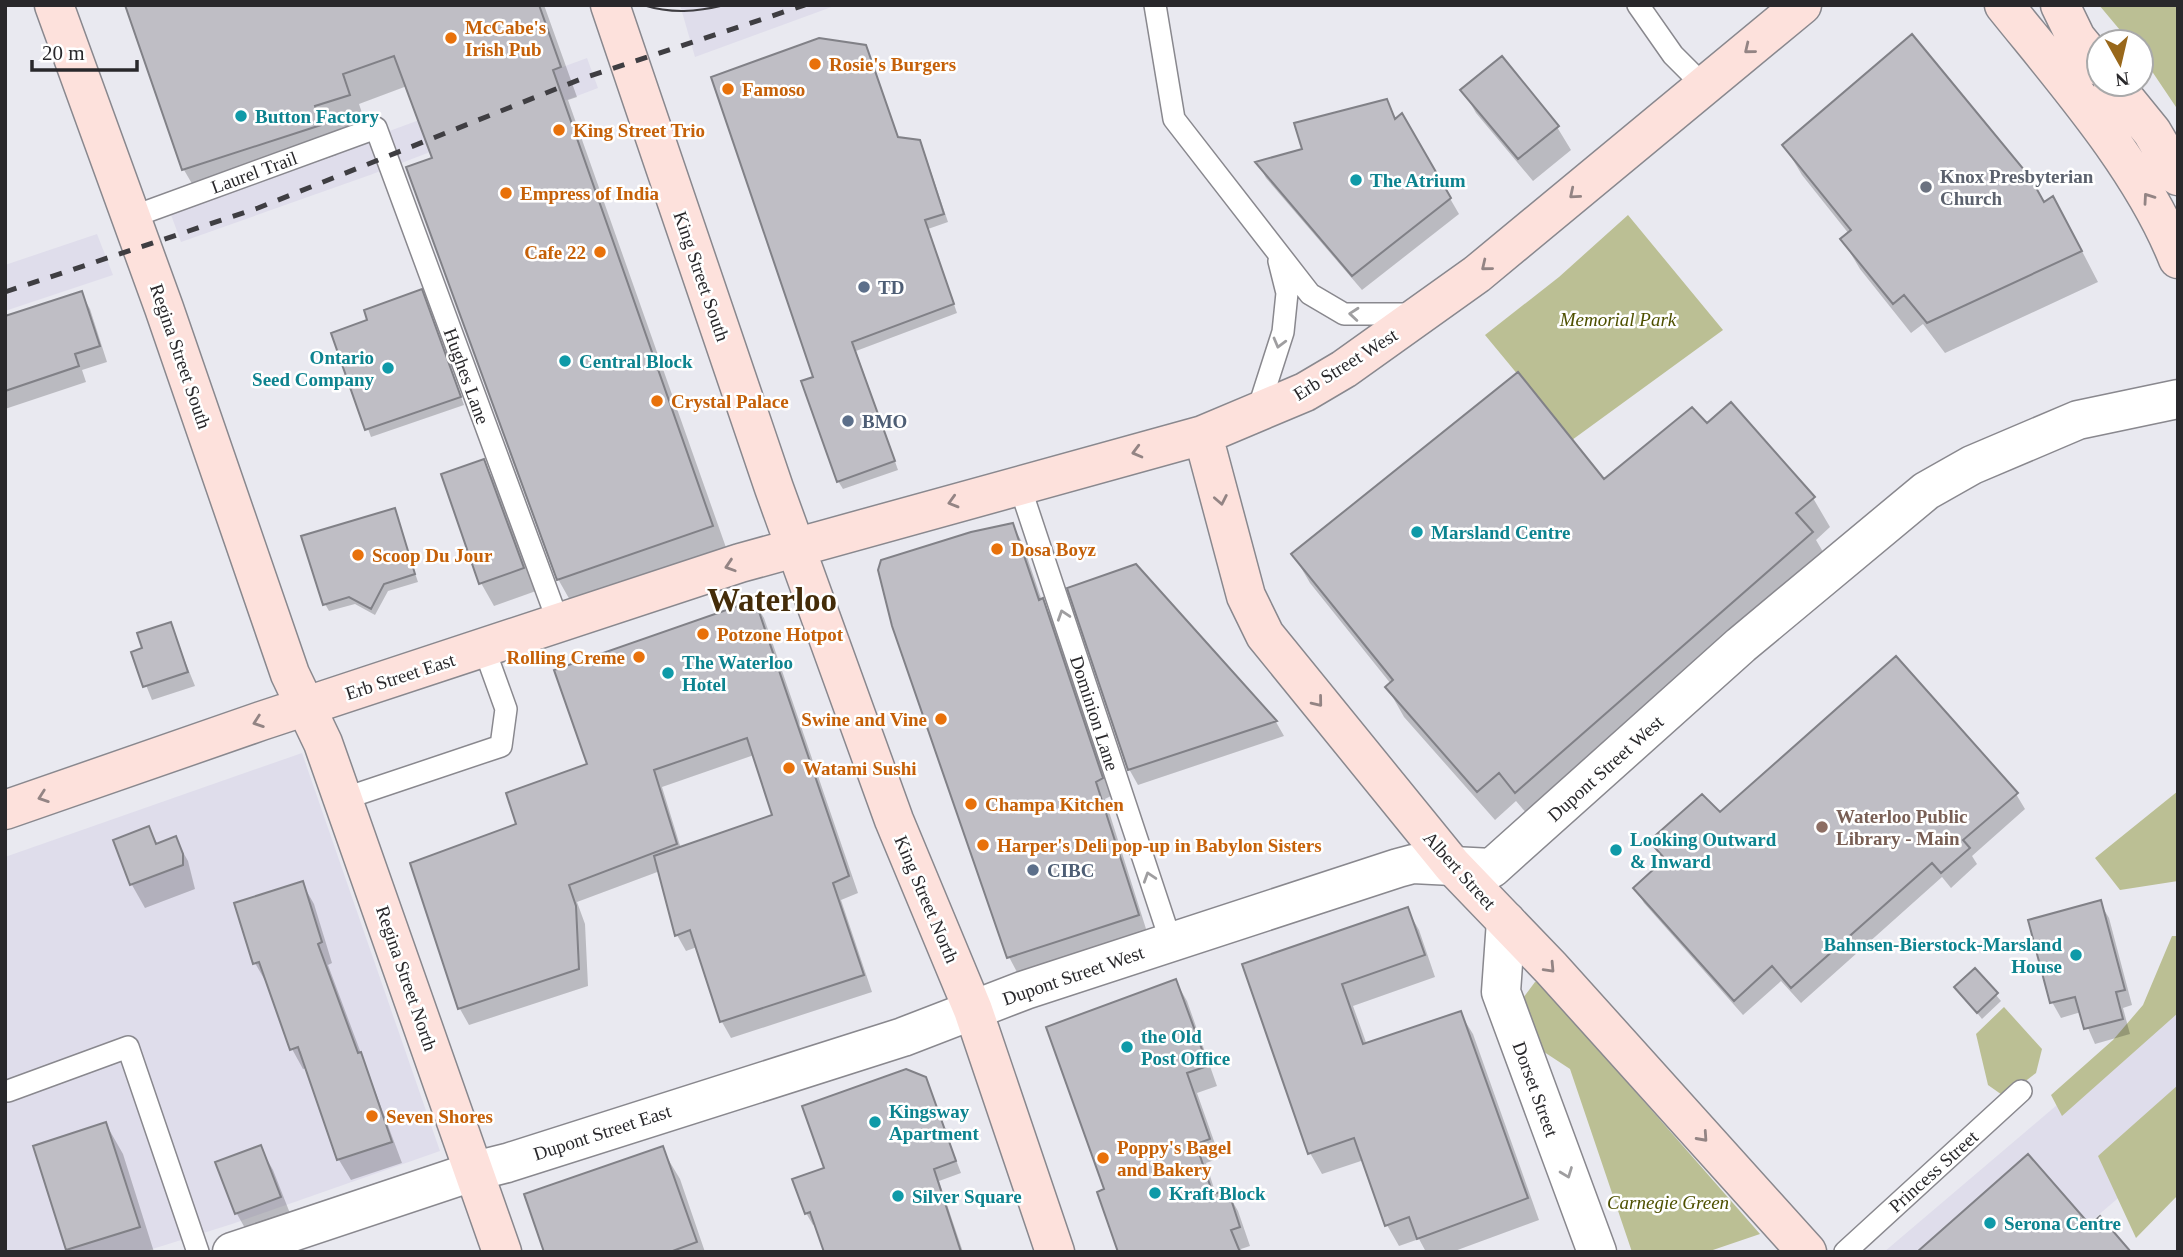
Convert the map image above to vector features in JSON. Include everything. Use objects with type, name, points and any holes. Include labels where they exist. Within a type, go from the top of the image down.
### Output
[{"type":"main road","name":"Regina Street South","points":[[54,5],[132,217],[290,674],[306,706]]},
{"type":"main road","name":"King Street South","points":[[610,5],[796,547]]},
{"type":"main road","name":"Erb Street West","points":[[796,547],[1203,435],[1305,393],[1477,274],[1802,5]]},
{"type":"main road","points":[[2004,5],[2073,91],[2161,217],[2178,259]]},
{"type":"main road","points":[[2060,5],[2076,38],[2085,49]]},
{"type":"main road","points":[[2124,98],[2152,132],[2178,176]]},
{"type":"main road","name":"Albert Street","points":[[1203,435],[1246,596],[1265,635],[1452,866],[1506,921],[1807,1252]]},
{"type":"main road","name":"Erb Street East","points":[[5,810],[306,706],[796,547]]},
{"type":"main road","name":"King Street North","points":[[796,547],[894,820],[973,1010],[1055,1252]]},
{"type":"main road","name":"Regina Street North","points":[[306,706],[323,743],[502,1252]]},
{"type":"street","name":"Dupont Street West","points":[[973,1010],[1398,868],[1413,864],[1492,868],[1741,645],[1926,491],[1972,465],[2078,419],[2178,399]]},
{"type":"street","name":"Dorset Street","points":[[1506,921],[1501,992],[1597,1252]]},
{"type":"street","name":"Dupont Street East","points":[[232,1252],[475,1171],[903,1037],[973,1010]]},
{"type":"lane","points":[[1155,5],[1174,119],[1310,294],[1344,314],[1422,314]]},
{"type":"lane","points":[[1638,5],[1673,55],[1704,86]]},
{"type":"lane","name":"Laurel Trail","points":[[132,217],[376,128]]},
{"type":"lane","name":"Hughes Lane","points":[[376,128],[559,624]]},
{"type":"lane","points":[[1257,413],[1283,332],[1287,293],[1276,252]]},
{"type":"lane","name":"Dominion Lane","points":[[1019,484],[1171,942]]},
{"type":"lane","points":[[343,799],[501,746],[506,709],[484,648]]},
{"type":"lane","points":[[8,1091],[128,1047],[198,1252]]},
{"type":"lane","name":"Princess Street","points":[[1845,1252],[2021,1091]]},
{"type":"shaded area","points":[[680,5],[837,5],[695,57]]},
{"type":"shaded area","points":[[587,58],[598,88],[370,175],[181,242],[170,212]]},
{"type":"shaded area","points":[[97,234],[113,275],[5,311],[5,265]]},
{"type":"shaded area","points":[[302,753],[440,1151],[232,1224],[143,1252],[5,1252],[5,857]]},
{"type":"shaded area","points":[[2178,1002],[2178,1147],[2055,1252],[1884,1252]]},
{"type":"green space","points":[[2099,5],[2178,5],[2178,110],[2155,76],[2155,28],[2118,28]]},
{"type":"green space","name":"Memorial Park","points":[[1628,215],[1723,330],[1572,440],[1485,335],[1559,277]]},
{"type":"green space","points":[[2178,791],[2178,881],[2120,890],[2095,858]]},
{"type":"green space","points":[[2172,936],[2178,936],[2178,1013],[2062,1116],[2051,1095],[2113,1040],[2143,1005]]},
{"type":"green space","name":"Carnegie Green","points":[[1535,982],[1545,983],[1592,1042],[1760,1234],[1707,1252],[1632,1252],[1570,1069],[1535,1046],[1523,998]]},
{"type":"green space","points":[[2004,1007],[2042,1049],[2036,1073],[2005,1097],[1988,1085],[1976,1034]]},
{"type":"green space","points":[[2178,1085],[2178,1195],[2136,1238],[2098,1156]]},
{"type":"building","points":[[125,5],[539,5],[561,67],[553,70],[713,526],[557,580],[406,167],[432,158],[394,56],[343,74],[350,95],[315,106],[321,125],[182,170]]},
{"type":"building","name":"Knox Presbyterian Church","points":[[1912,34],[2030,177],[2044,202],[2053,196],[2082,251],[1927,323],[1904,295],[1893,304],[1840,239],[1851,230],[1782,145]]},
{"type":"building","points":[[819,38],[866,45],[898,137],[920,140],[944,214],[925,220],[954,304],[852,342],[895,461],[837,482],[801,381],[813,377],[711,77]]},
{"type":"building","points":[[1502,56],[1559,126],[1518,159],[1460,90]]},
{"type":"building","name":"The Atrium","points":[[1387,99],[1395,119],[1402,113],[1451,198],[1352,276],[1255,162],[1302,149],[1294,123]]},
{"type":"building","name":"Ontario Seed Company","points":[[422,289],[461,397],[365,430],[331,333],[367,320],[364,310]]},
{"type":"building","points":[[82,291],[100,346],[75,354],[79,366],[5,391],[5,316]]},
{"type":"building","points":[[1518,372],[1604,479],[1692,407],[1707,423],[1731,402],[1815,497],[1796,513],[1813,532],[1515,793],[1499,773],[1477,792],[1385,687],[1393,680],[1291,554]]},
{"type":"building","points":[[484,459],[524,568],[479,584],[441,474]]},
{"type":"building","name":"Scoop Du Jour","points":[[395,508],[415,574],[384,584],[371,609],[349,597],[323,605],[301,536]]},
{"type":"building","points":[[1013,523],[1039,600],[1043,598],[1103,778],[1096,782],[1139,915],[1007,958],[892,626],[878,570],[881,560],[971,532]]},
{"type":"building","points":[[1136,564],[1277,721],[1128,770],[1067,588]]},
{"type":"building","points":[[755,600],[849,876],[833,883],[864,975],[720,1022],[690,930],[675,936],[654,856],[772,815],[747,738],[654,770],[677,844],[569,885],[576,906],[579,969],[458,1009],[410,863],[516,824],[506,793],[587,764],[554,670]]},
{"type":"building","points":[[171,622],[188,672],[143,687],[131,652],[142,648],[137,633]]},
{"type":"building","name":"Waterloo Public Library - Main","points":[[1896,656],[2018,793],[1963,840],[1970,848],[1941,873],[1932,863],[1791,988],[1772,966],[1734,1001],[1633,888],[1665,859],[1649,841],[1702,794],[1720,812]]},
{"type":"building","points":[[149,826],[156,844],[176,836],[183,854],[183,865],[130,885],[113,840]]},
{"type":"building","points":[[303,881],[322,942],[318,944],[358,1053],[361,1052],[392,1142],[337,1160],[298,1047],[290,1050],[259,962],[253,964],[234,903]]},
{"type":"building","name":"Bahnsen-Bierstock-Marsland House","points":[[2101,900],[2125,990],[2116,992],[2123,1019],[2084,1029],[2075,997],[2050,1003],[2028,920]]},
{"type":"building","points":[[1408,907],[1425,955],[1342,984],[1363,1044],[1461,1011],[1528,1198],[1417,1239],[1409,1217],[1385,1226],[1354,1138],[1308,1154],[1242,964]]},
{"type":"building","points":[[1975,968],[1998,993],[1977,1013],[1954,987]]},
{"type":"building","points":[[1176,979],[1208,1066],[1187,1073],[1210,1139],[1196,1144],[1213,1194],[1228,1190],[1240,1227],[1231,1230],[1240,1252],[1118,1252],[1097,1192],[1104,1189],[1046,1027]]},
{"type":"building","points":[[906,1069],[926,1077],[956,1161],[934,1169],[961,1252],[824,1252],[810,1212],[805,1214],[792,1179],[824,1168],[802,1106]]},
{"type":"building","points":[[106,1122],[140,1227],[66,1250],[33,1146]]},
{"type":"building","points":[[261,1145],[281,1197],[235,1214],[215,1162]]},
{"type":"building","points":[[663,1146],[697,1242],[670,1252],[544,1252],[524,1194]]},
{"type":"building","name":"Serona Centre","points":[[2028,1154],[2090,1225],[2100,1216],[2131,1252],[1917,1252]]},
{"type":"tram line","points":[[643,5],[684,11],[725,5]]},
{"type":"railway","points":[[5,292],[258,208],[581,79],[805,5]]},
{"type":"place","name":"McCabe's Irish Pub","points":[[451,38]]},
{"type":"place","name":"Rosie's Burgers","points":[[815,64]]},
{"type":"place","name":"Famoso","points":[[728,89]]},
{"type":"place","name":"Button Factory","points":[[241,116]]},
{"type":"place","name":"King Street Trio","points":[[559,130]]},
{"type":"place","name":"The Atrium","points":[[1356,180]]},
{"type":"place","name":"Knox Presbyterian Church","points":[[1926,187]]},
{"type":"place","name":"Empress of India","points":[[506,193]]},
{"type":"place","name":"Cafe 22","points":[[600,252]]},
{"type":"place","name":"TD","points":[[864,287]]},
{"type":"place","name":"Central Block","points":[[565,361]]},
{"type":"place","name":"Ontario Seed Company","points":[[388,368]]},
{"type":"place","name":"Crystal Palace","points":[[657,401]]},
{"type":"place","name":"BMO","points":[[848,421]]},
{"type":"place","name":"Marsland Centre","points":[[1417,532]]},
{"type":"place","name":"Dosa Boyz","points":[[997,549]]},
{"type":"place","name":"Scoop Du Jour","points":[[358,555]]},
{"type":"place","name":"Potzone Hotpot","points":[[703,634]]},
{"type":"place","name":"Rolling Creme","points":[[639,657]]},
{"type":"place","name":"The Waterloo Hotel","points":[[668,673]]},
{"type":"place","name":"Swine and Vine","points":[[941,719]]},
{"type":"place","name":"Watami Sushi","points":[[789,768]]},
{"type":"place","name":"Champa Kitchen","points":[[971,804]]},
{"type":"place","name":"Waterloo Public Library - Main","points":[[1822,827]]},
{"type":"place","name":"Harper's Deli pop-up in Babylon Sisters","points":[[983,845]]},
{"type":"place","name":"Looking Outward & Inward","points":[[1616,850]]},
{"type":"place","name":"CIBC","points":[[1033,870]]},
{"type":"place","name":"Bahnsen-Bierstock-Marsland House","points":[[2076,955]]},
{"type":"place","name":"the Old Post Office","points":[[1127,1047]]},
{"type":"place","name":"Seven Shores","points":[[372,1116]]},
{"type":"place","name":"Kingsway Apartment","points":[[875,1122]]},
{"type":"place","name":"Poppy's Bagel and Bakery","points":[[1103,1158]]},
{"type":"place","name":"Kraft Block","points":[[1155,1193]]},
{"type":"place","name":"Silver Square","points":[[898,1196]]},
{"type":"place","name":"Serona Centre","points":[[1990,1223]]},
{"type":"district","name":"Waterloo","points":[[772,599]]}]
